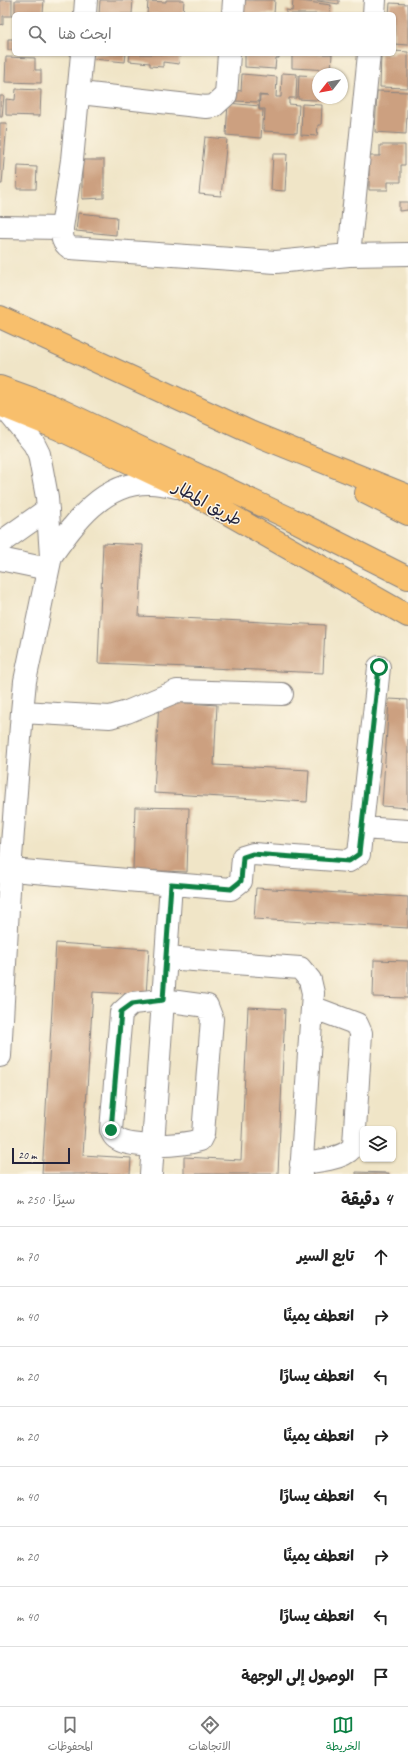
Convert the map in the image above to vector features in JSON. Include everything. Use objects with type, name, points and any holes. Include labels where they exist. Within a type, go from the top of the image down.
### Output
[{"type":"highway","points":[[0,317],[252,433],[408,514]]},
{"type":"highway","points":[[2,400],[50,405],[293,520],[408,578]]},
{"type":"highway","name":"طريق المطار","points":[[2,400],[181,487],[408,616]]},
{"type":"highway","points":[[252,433],[408,496]]},
{"type":"street","points":[[85,12],[86,0]]},
{"type":"street","points":[[233,12],[234,0]]},
{"type":"street","points":[[374,12],[375,0]]},
{"type":"street","points":[[82,56],[80,93],[62,228],[62,238],[65,244],[70,248],[276,262],[349,255],[408,254]]},
{"type":"street","points":[[80,93],[206,107],[214,106],[226,95],[230,56]]},
{"type":"street","points":[[349,255],[369,56]]},
{"type":"street","points":[[0,227],[62,228]]},
{"type":"street","points":[[0,1056],[5,870],[25,681],[50,563],[48,509],[39,454],[34,444],[2,400]]},
{"type":"street","points":[[50,563],[69,531],[90,506],[110,493],[124,486],[149,483],[181,487]]},
{"type":"street","points":[[0,543],[48,509]]},
{"type":"street","points":[[0,559],[50,563]]},
{"type":"street","points":[[5,870],[231,889],[241,881],[243,857],[252,854],[349,861],[359,854],[379,667]]},
{"type":"street","points":[[22,712],[110,717],[127,712],[177,691],[282,694]]},
{"type":"street","points":[[362,828],[408,831]]},
{"type":"street","points":[[150,1174],[171,884]]},
{"type":"street","points":[[166,958],[300,968],[310,980],[313,993],[312,1006],[301,1169],[351,1151],[354,1145],[361,1033],[358,1024],[312,1006]]},
{"type":"street","points":[[163,1000],[206,1006],[212,1019],[203,1134],[200,1140],[193,1142],[152,1146],[119,1140],[114,1137],[111,1130],[121,1012],[132,1004],[163,1000]]},
{"type":"building","points":[[0,0],[12,0],[12,16],[3,16],[3,25],[0,24]]},
{"type":"building","points":[[15,0],[44,0],[43,12],[15,12]]},
{"type":"building","points":[[100,0],[133,0],[132,12],[99,12]]},
{"type":"building","points":[[166,0],[184,0],[183,12],[147,12],[148,1],[166,2]]},
{"type":"building","points":[[242,0],[275,0],[274,12],[241,12]]},
{"type":"building","points":[[293,0],[331,5],[330,12],[286,12],[286,10],[292,11]]},
{"type":"building","points":[[311,0],[339,0],[339,4]]},
{"type":"building","points":[[390,3],[408,4],[408,45],[396,44],[396,12],[389,12]]},
{"type":"building","points":[[8,39],[12,39],[12,50],[8,50]]},
{"type":"building","points":[[396,51],[408,52],[408,88],[380,87],[381,56],[396,56]]},
{"type":"building","points":[[93,56],[126,56],[125,62],[93,59]]},
{"type":"building","points":[[130,56],[180,56],[179,64],[163,62],[163,67],[150,66],[150,63],[129,61]]},
{"type":"building","points":[[245,56],[279,56],[279,58],[276,58],[275,69],[245,67]]},
{"type":"building","points":[[292,56],[332,56],[331,68],[292,68]]},
{"type":"building","points":[[6,57],[35,58],[35,70],[41,70],[41,83],[5,82]]},
{"type":"building","points":[[282,73],[297,74],[296,98],[289,98],[289,104],[299,105],[297,133],[264,131],[265,109],[259,109],[260,96],[268,96],[259,95],[259,102],[234,101],[235,90],[241,91],[242,74],[277,77],[276,97],[281,97]]},
{"type":"building","points":[[299,75],[312,76],[312,100],[298,99]]},
{"type":"building","points":[[16,89],[41,90],[40,116],[6,115],[6,99],[15,100]]},
{"type":"building","points":[[377,91],[408,92],[406,134],[375,132]]},
{"type":"building","points":[[0,96],[4,96],[2,117],[0,117]]},
{"type":"building","points":[[228,103],[259,106],[259,110],[263,110],[261,138],[226,135]]},
{"type":"building","points":[[302,104],[322,105],[321,125],[318,125],[317,136],[301,135]]},
{"type":"building","points":[[0,123],[7,123],[2,184],[0,184]]},
{"type":"building","points":[[205,137],[227,139],[221,196],[199,194]]},
{"type":"building","points":[[380,145],[405,145],[405,165],[401,165],[401,182],[388,182],[388,190],[369,190],[369,156],[380,156]]},
{"type":"building","points":[[273,154],[287,154],[285,191],[271,190]]},
{"type":"building","points":[[82,160],[104,160],[104,198],[82,199]]},
{"type":"building","points":[[18,166],[37,167],[36,189],[17,189]]},
{"type":"building","points":[[399,202],[408,202],[408,210],[399,211]]},
{"type":"building","points":[[78,213],[117,217],[116,235],[76,231]]},
{"type":"building","points":[[103,543],[143,545],[139,616],[325,625],[323,673],[98,663]]},
{"type":"building","points":[[389,699],[408,700],[408,808],[382,806]]},
{"type":"building","points":[[159,701],[217,705],[214,765],[309,770],[307,802],[154,793]]},
{"type":"building","points":[[135,807],[189,808],[187,872],[133,870]]},
{"type":"building","points":[[256,888],[408,897],[408,928],[254,919]]},
{"type":"building","points":[[56,943],[149,949],[146,995],[93,992],[83,1155],[131,1158],[130,1174],[42,1174]]},
{"type":"building","points":[[374,960],[408,961],[408,998],[373,997]]},
{"type":"building","points":[[248,1007],[285,1009],[278,1174],[184,1174],[184,1157],[241,1160]]},
{"type":"building","points":[[356,1172],[389,1173],[389,1174],[356,1174]]},
{"type":"route","points":[[111,1130],[121,1012],[132,1004],[163,1000],[171,884],[231,889],[241,881],[243,857],[252,854],[349,861],[359,854],[379,667]]}]
